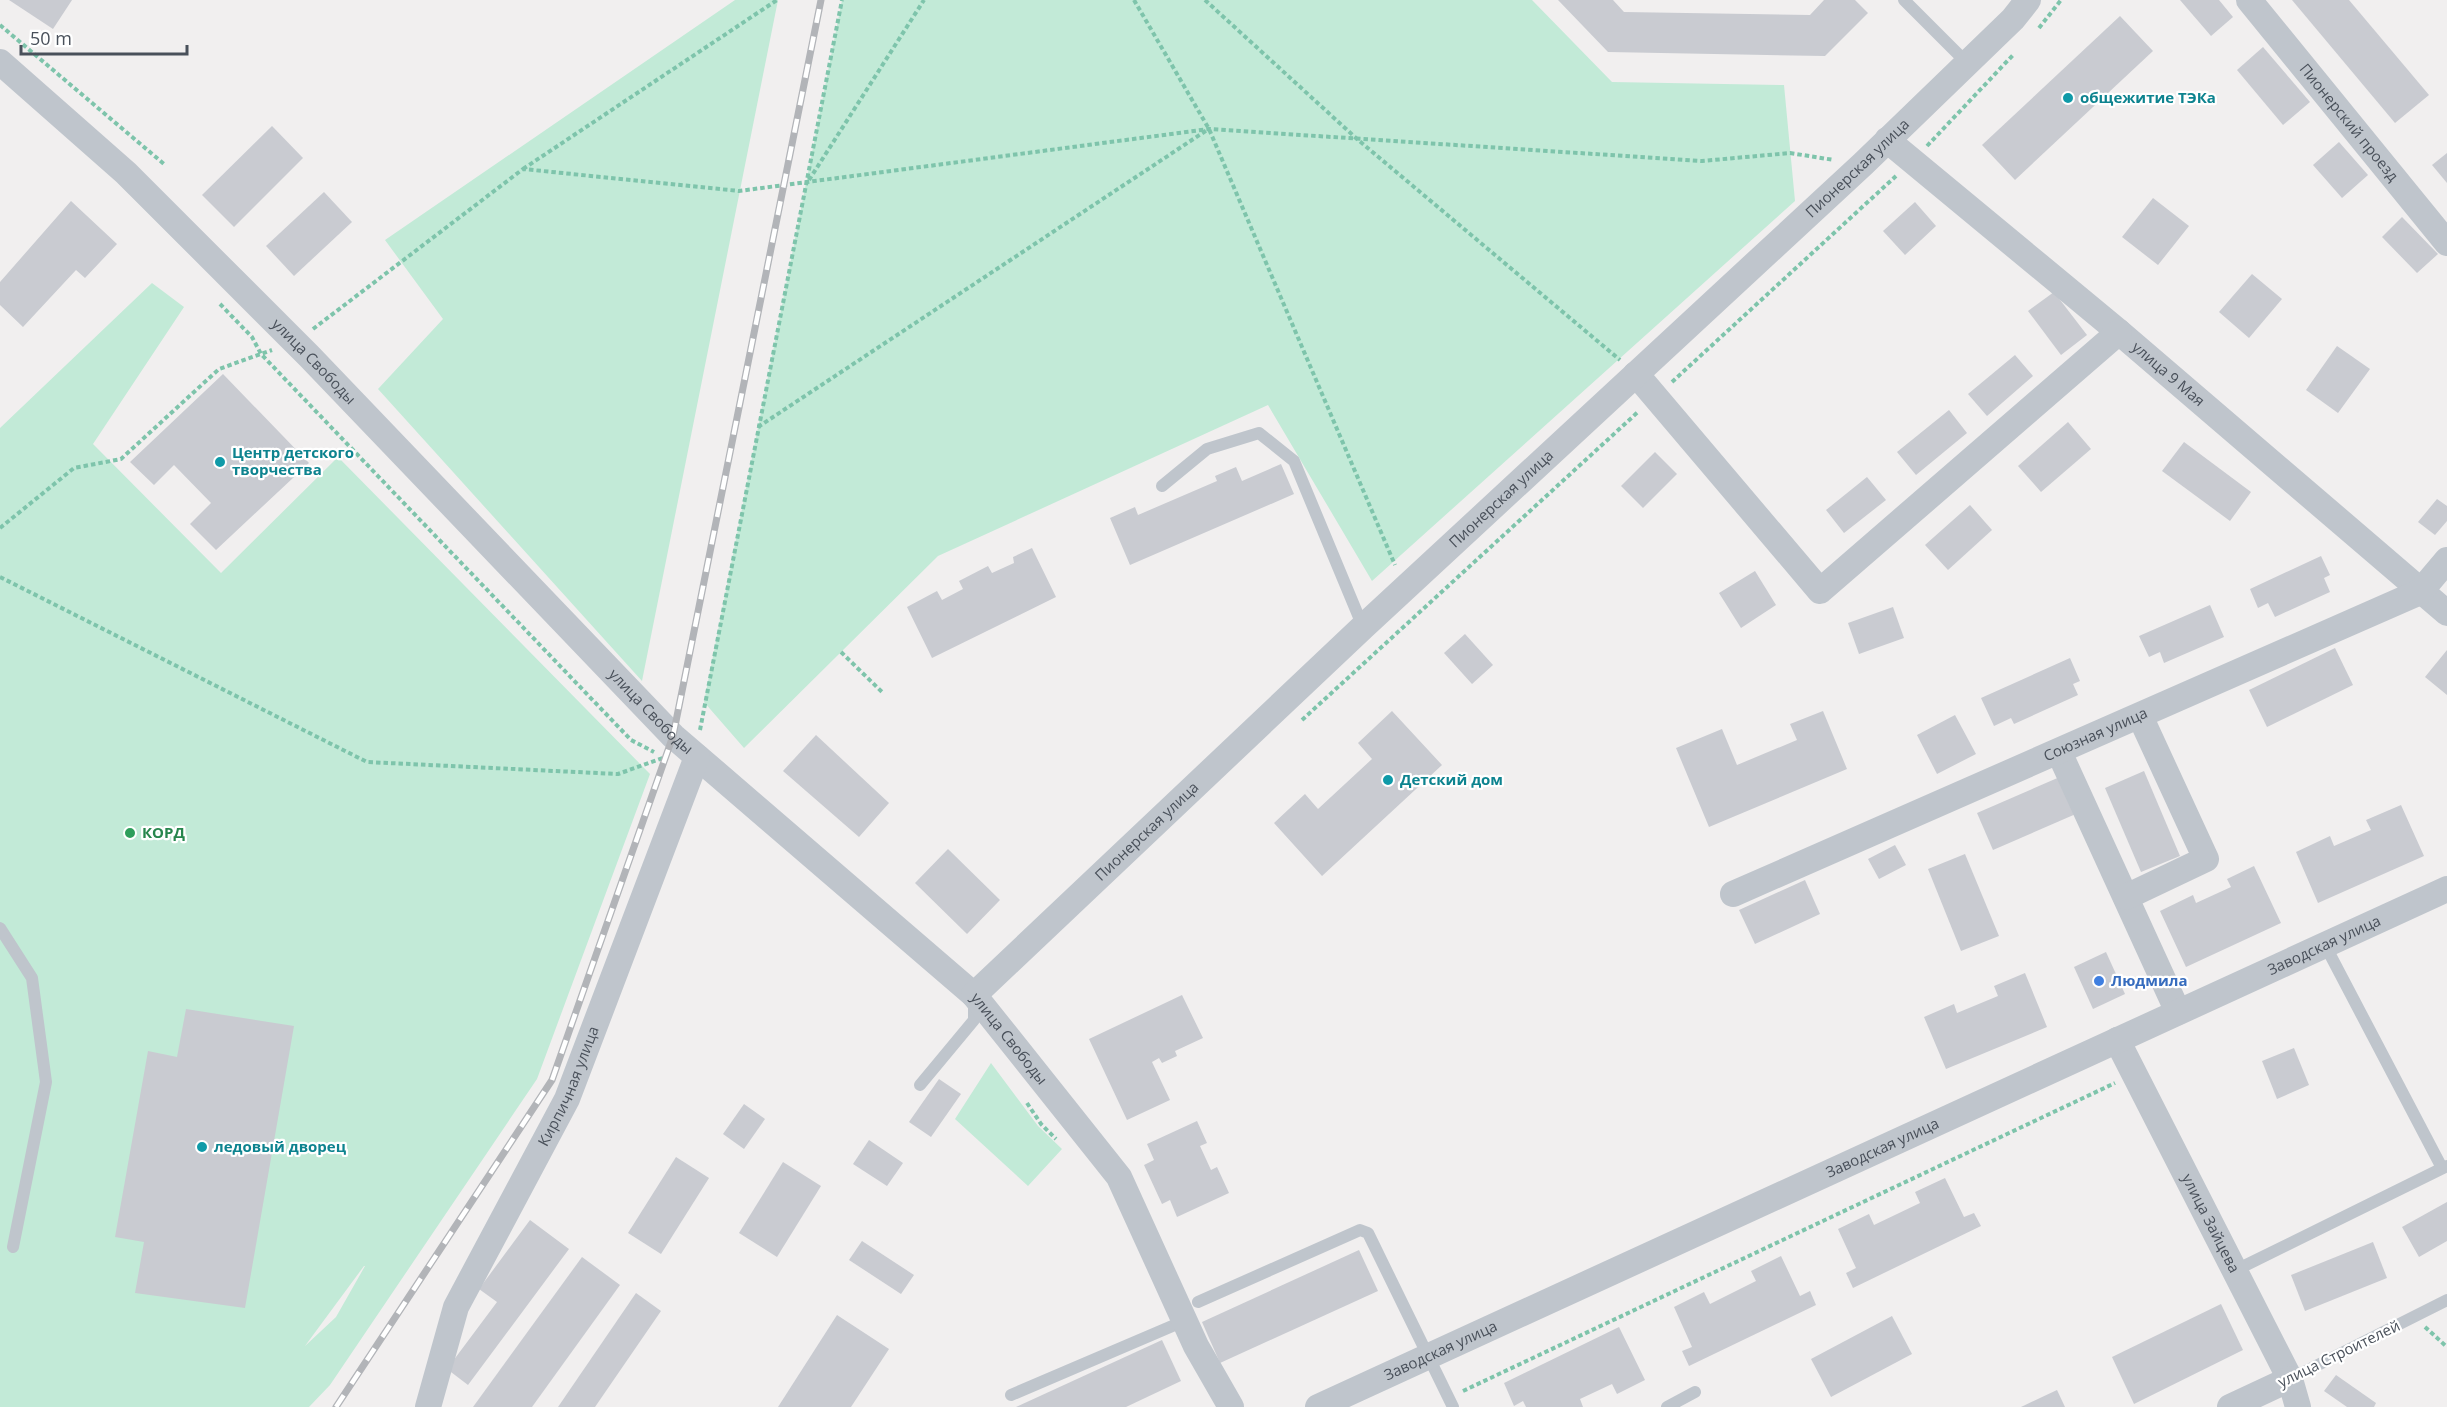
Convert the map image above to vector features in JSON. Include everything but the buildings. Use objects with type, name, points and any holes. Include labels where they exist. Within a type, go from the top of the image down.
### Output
[{"type":"street","name":"Пионерская улица","points":[[974,995],[1363,627],[1863,164],[2013,19],[2028,0]]},
{"type":"street","name":"Пионерский проезд","points":[[2249,0],[2447,243]]},
{"type":"street","name":"улица Свободы","points":[[0,62],[126,173],[295,342],[673,736],[974,995],[1119,1177],[1191,1312],[1231,1407]]},
{"type":"street","name":"улица 9 Мая","points":[[1887,140],[2119,332],[2447,613]]},
{"type":"street","points":[[1636,374],[1820,591],[2119,332]]},
{"type":"street","name":"Союзная улица","points":[[1733,894],[2420,592],[2447,560]]},
{"type":"street","points":[[2126,897],[2206,859],[2140,716]]},
{"type":"street","points":[[2059,752],[2178,1012]]},
{"type":"street","name":"Кирпичная улица","points":[[428,1407],[456,1307],[567,1099],[697,757]]},
{"type":"street","name":"Заводская улица","points":[[1318,1407],[2447,889]]},
{"type":"street","name":"улица Зайцева","points":[[2117,1040],[2290,1379],[2298,1407]]},
{"type":"street","name":"улица Строителей","points":[[2230,1407],[2290,1379]]},
{"type":"lane","points":[[1904,0],[1967,63]]},
{"type":"lane","points":[[1162,486],[1207,449],[1259,433],[1294,461],[1363,627]]},
{"type":"lane","points":[[0,928],[32,978],[46,1082],[13,1247]]},
{"type":"lane","points":[[2234,1271],[2444,1167],[2325,945]]},
{"type":"lane","points":[[920,1085],[974,1020],[974,995]]},
{"type":"lane","points":[[1011,1395],[1191,1312],[1360,1230],[1368,1233],[1450,1403]]},
{"type":"lane","name":"улица Строителей","points":[[2290,1379],[2447,1300]]},
{"type":"lane","points":[[1666,1407],[1695,1392]]},
{"type":"path","points":[[0,528],[75,468],[120,459],[219,369],[295,342],[523,169],[777,0]]},
{"type":"path","points":[[697,757],[704,702],[842,0]]},
{"type":"path","points":[[807,183],[924,0]]},
{"type":"path","points":[[1134,0],[1209,129],[1404,589]]},
{"type":"path","points":[[1205,0],[1357,139],[1636,374]]},
{"type":"path","points":[[2034,32],[2061,0]]},
{"type":"path","points":[[0,25],[164,164]]},
{"type":"path","points":[[1296,726],[1912,161],[2018,50]]},
{"type":"path","points":[[523,169],[739,191],[1209,129],[1702,161],[1790,153],[1863,164]]},
{"type":"path","points":[[757,428],[1209,129]]},
{"type":"path","points":[[0,577],[367,762],[618,774],[665,758],[632,740],[261,354],[252,337],[219,303]]},
{"type":"path","points":[[841,652],[882,692]]},
{"type":"path","points":[[1450,1403],[2134,1075]]},
{"type":"path","points":[[1022,1096],[1041,1124],[1064,1147]]},
{"type":"path","points":[[2413,1317],[2447,1347]]},
{"type":"green space","points":[[735,0],[778,0],[642,681],[378,389],[443,319],[385,240]]},
{"type":"green space","points":[[842,0],[1532,0],[1612,82],[1784,85],[1795,201],[1372,581],[1268,405],[938,556],[744,748],[704,702]]},
{"type":"green space","points":[[152,283],[184,307],[93,444],[221,573],[338,457],[650,774],[537,1079],[330,1385],[309,1407],[0,1407],[0,428]],"holes":[[[365,1266],[336,1317],[305,1346]]]},
{"type":"green space","points":[[991,1063],[1038,1126],[1062,1149],[1028,1186],[955,1119]]},
{"type":"railway","points":[[336,1407],[552,1080],[673,736],[821,0]]},
{"type":"place","name":"общежитие ТЭКа","points":[[2068,98]]},
{"type":"place","name":"Центр детского творчества","points":[[220,462]]},
{"type":"place","name":"Детский дом","points":[[1388,780]]},
{"type":"place","name":"КОРД","points":[[130,833]]},
{"type":"place","name":"Людмила","points":[[2099,981]]},
{"type":"place","name":"ледовый дворец","points":[[202,1147]]}]
